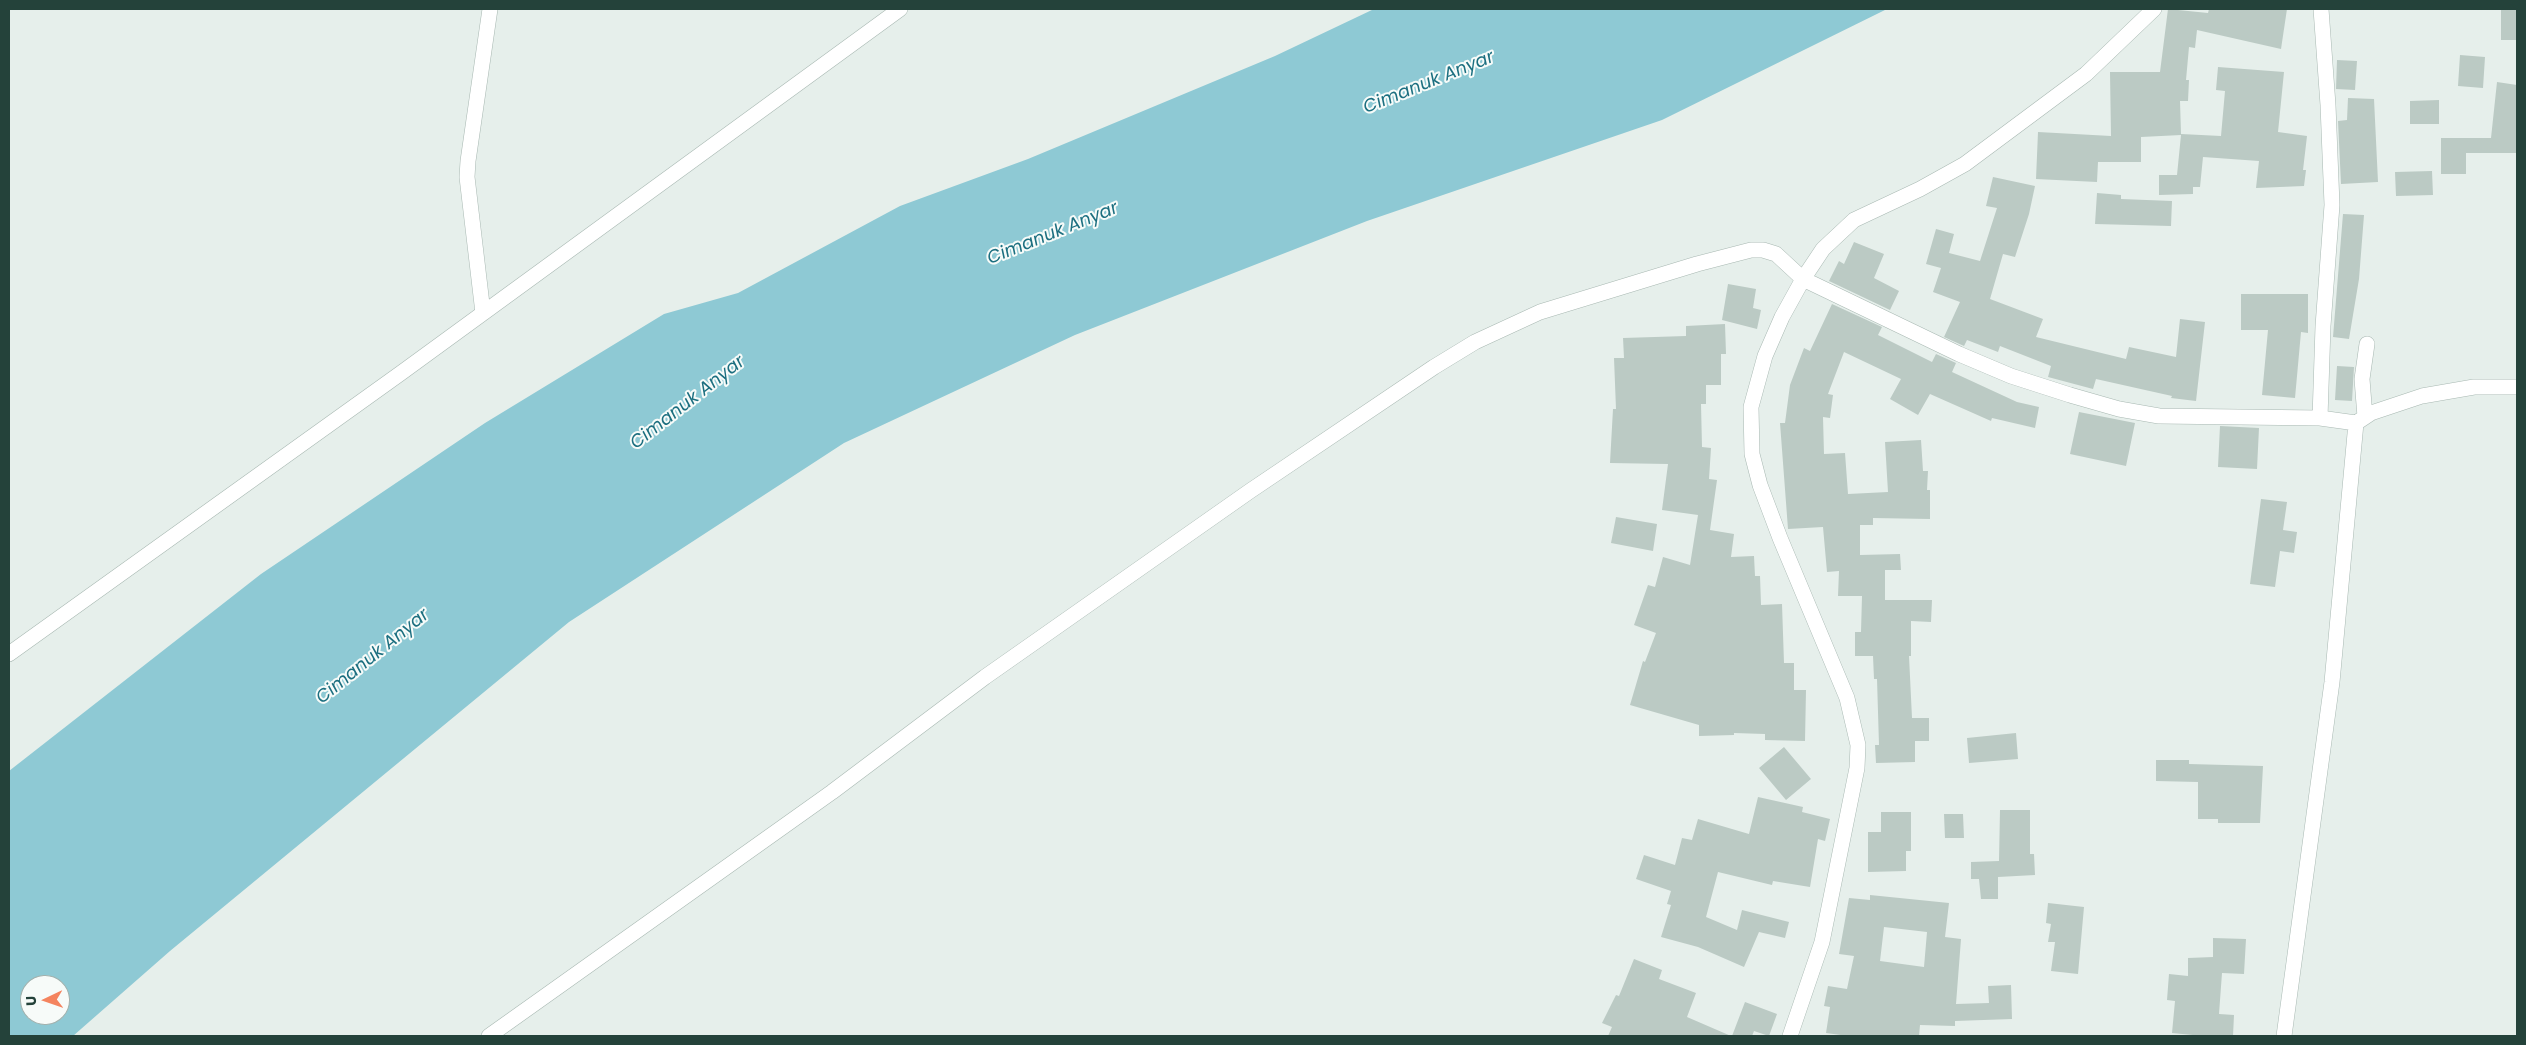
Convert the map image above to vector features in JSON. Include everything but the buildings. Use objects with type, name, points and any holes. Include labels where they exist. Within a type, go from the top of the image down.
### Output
[{"type":"street","points":[[483,313],[469,193],[468,161],[490,9]]},
{"type":"street","points":[[9,654],[483,313],[900,9]]},
{"type":"street","points":[[1790,1036],[1822,942],[1857,768],[1858,745],[1847,698],[1780,538],[1760,485],[1752,454],[1751,407],[1756,381],[1782,317],[1803,279],[1823,250],[1854,220],[1920,189],[1965,164],[2086,74],[2154,9]]},
{"type":"street","points":[[2320,418],[2323,326],[2332,205],[2328,106],[2321,9]]},
{"type":"street","points":[[489,1036],[824,798],[985,677],[1362,414],[1475,342],[1540,312],[1751,250],[1763,250],[1776,254],[1795,269],[1803,279],[1959,354],[2011,376],[2111,407],[2158,416],[2360,420],[2400,402],[2451,389],[2517,386]]},
{"type":"street","points":[[2284,1036],[2332,682],[2367,344]]},
{"type":"water","name":"Cimanuk Anyar","points":[[1374,9],[1887,9],[1662,120],[1367,221],[1075,335],[844,443],[569,622],[170,951],[73,1036],[9,1036],[9,771],[261,574],[485,423],[664,314],[738,293],[900,206],[1028,159],[1275,56]]}]
